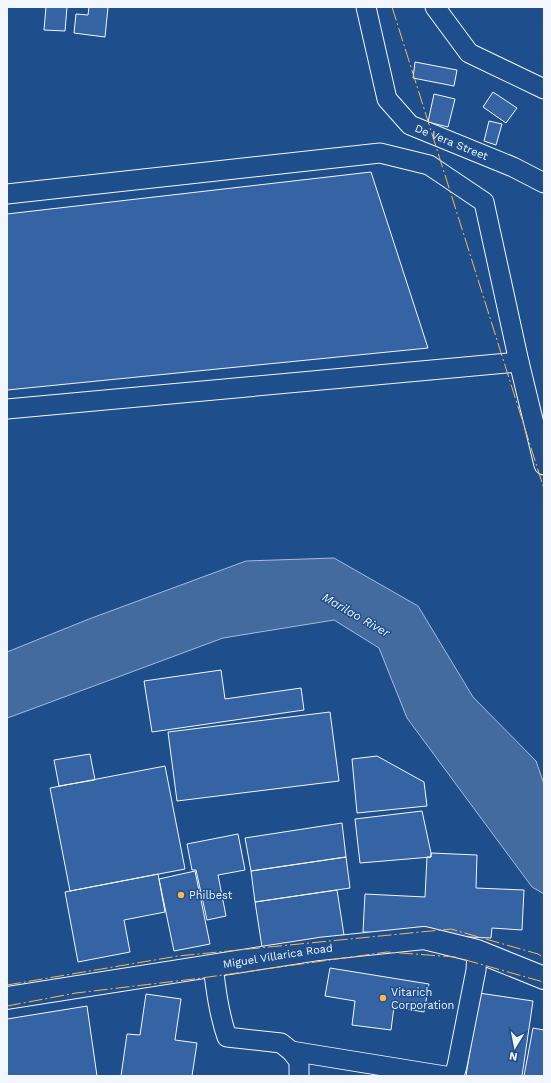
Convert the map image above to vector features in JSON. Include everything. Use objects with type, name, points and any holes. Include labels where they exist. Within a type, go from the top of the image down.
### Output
[{"type":"main road","name":"Miguel Villarica Road","points":[[7,998],[319,949],[424,938],[477,951],[544,978]]},
{"type":"street","name":"De Vera Street","points":[[366,7],[387,99],[410,125],[513,167],[544,183]]},
{"type":"street","points":[[435,7],[469,54],[544,89]]},
{"type":"street","points":[[7,194],[380,153],[429,165],[484,202],[519,362],[544,465]]},
{"type":"street","points":[[7,409],[519,362]]},
{"type":"street","points":[[454,1076],[476,970],[477,951]]},
{"type":"street","points":[[213,966],[223,1027],[227,1037],[281,1043],[298,1061],[299,1076]]},
{"type":"street","points":[[290,1051],[445,1076]]},
{"type":"water","name":"Marilao River","points":[[334,558],[418,606],[473,697],[536,761],[544,784],[544,894],[532,887],[407,718],[379,648],[334,620],[223,638],[7,718],[7,652],[89,619],[246,561]]},
{"type":"building","points":[[46,7],[67,7],[65,31],[44,30]]},
{"type":"building","points":[[89,7],[108,7],[105,37],[74,33],[76,14],[88,15]]},
{"type":"building","points":[[415,62],[457,70],[454,86],[413,78]]},
{"type":"building","points":[[493,92],[517,108],[506,123],[483,107]]},
{"type":"building","points":[[434,94],[455,99],[448,127],[428,122]]},
{"type":"building","points":[[489,121],[502,124],[496,145],[484,141]]},
{"type":"building","points":[[371,172],[428,348],[7,390],[7,214]]},
{"type":"building","points":[[221,670],[225,699],[301,688],[304,710],[152,732],[144,681]]},
{"type":"building","points":[[330,712],[339,781],[177,801],[168,732]]},
{"type":"building","points":[[90,754],[95,780],[59,786],[54,760]]},
{"type":"building","points":[[377,756],[424,782],[427,806],[357,813],[352,759]]},
{"type":"building","points":[[165,766],[185,869],[70,891],[50,788]]},
{"type":"building","points":[[422,811],[431,857],[360,863],[355,819]]},
{"type":"building","points":[[342,823],[346,857],[251,871],[245,838]]},
{"type":"building","points":[[238,834],[245,870],[218,875],[226,916],[207,920],[196,870],[192,870],[187,844]]},
{"type":"building","points":[[431,853],[477,855],[476,888],[524,890],[522,930],[492,928],[491,938],[363,932],[365,894],[425,897],[427,857],[431,857]]},
{"type":"building","points":[[346,857],[350,888],[255,902],[251,871]]},
{"type":"building","name":"Philbest","points":[[195,871],[210,944],[174,951],[159,879]]},
{"type":"building","points":[[158,874],[165,912],[124,920],[130,952],[78,962],[65,892]]},
{"type":"building","points":[[337,890],[344,935],[262,947],[255,902]]},
{"type":"building","name":"Vitarich Corporation","points":[[330,968],[429,984],[424,1012],[394,1007],[391,1030],[352,1025],[355,1001],[325,996]]},
{"type":"building","points":[[479,993],[533,1001],[522,1076],[466,1076]]},
{"type":"building","points":[[146,994],[181,999],[175,1040],[197,1043],[192,1076],[121,1076],[127,1034],[140,1035]]},
{"type":"building","points":[[87,1006],[97,1076],[7,1076],[7,1019]]},
{"type":"building","points":[[533,1028],[544,1030],[544,1076],[524,1076]]},
{"type":"power","points":[[392,7],[544,489]]},
{"type":"power","points":[[7,985],[178,956],[451,929],[538,954],[544,958]]},
{"type":"power","points":[[7,1006],[76,993],[194,979],[387,952],[455,957],[544,983]]},
{"type":"place","name":"Philbest","points":[[181,895]]},
{"type":"place","name":"Vitarich Corporation","points":[[383,998]]}]
